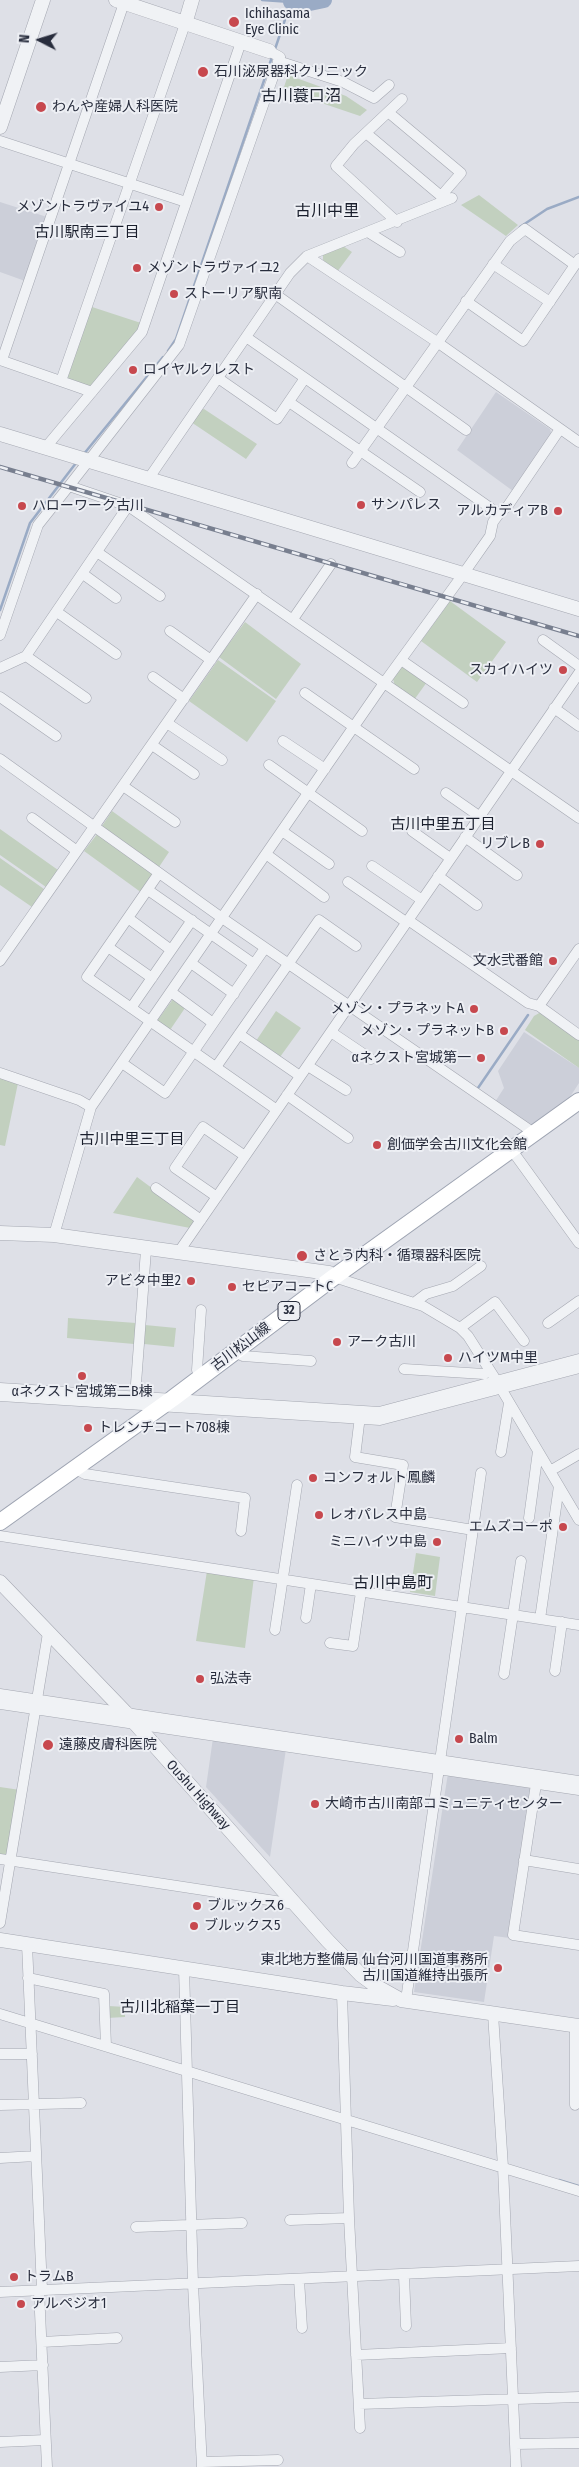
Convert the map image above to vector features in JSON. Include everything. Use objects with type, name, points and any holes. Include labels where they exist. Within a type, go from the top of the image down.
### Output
[{"type":"main road","name":"古川松山線","points":[[0,1522],[202,1377],[334,1277],[579,1101]]},
{"type":"street","points":[[0,127],[3,107],[43,0]]},
{"type":"street","points":[[61,381],[192,0]]},
{"type":"street","points":[[92,392],[1,360],[69,164],[120,1],[241,42],[351,85],[374,98],[389,85]]},
{"type":"street","points":[[46,447],[142,332],[241,42]]},
{"type":"street","points":[[0,635],[38,525],[69,486],[84,459],[179,345],[274,55]]},
{"type":"street","points":[[396,222],[336,166],[366,133],[402,99]]},
{"type":"street","points":[[149,478],[275,294],[290,273],[307,256],[396,222],[445,198],[461,173],[388,112]]},
{"type":"street","points":[[366,133],[445,198]]},
{"type":"street","points":[[0,140],[186,202]]},
{"type":"street","points":[[352,463],[492,264],[510,240],[525,229],[577,262],[523,341],[466,301]]},
{"type":"street","points":[[368,232],[400,252]]},
{"type":"street","points":[[307,256],[437,342],[579,442]]},
{"type":"street","points":[[492,264],[550,302]]},
{"type":"street","points":[[275,294],[466,430]]},
{"type":"street","points":[[246,338],[499,514]]},
{"type":"street","points":[[218,378],[277,419],[305,378]]},
{"type":"street","points":[[289,402],[420,492]]},
{"type":"street","points":[[54,1235],[91,1107],[384,683],[490,536],[493,522],[507,508],[560,429]]},
{"type":"street","points":[[0,434],[579,609]]},
{"type":"street","points":[[69,486],[128,506],[294,618],[384,683],[579,818]]},
{"type":"street","points":[[0,668],[26,656],[128,506]]},
{"type":"street","points":[[97,552],[160,596]]},
{"type":"street","points":[[294,618],[331,564]]},
{"type":"street","points":[[82,574],[116,598]]},
{"type":"street","points":[[0,961],[257,594]]},
{"type":"street","points":[[57,612],[116,654]]},
{"type":"street","points":[[170,631],[211,660]]},
{"type":"street","points":[[543,640],[579,666]]},
{"type":"street","points":[[26,656],[86,698]]},
{"type":"street","points":[[401,660],[463,703]]},
{"type":"street","points":[[178,1253],[579,673]]},
{"type":"street","points":[[153,676],[184,699]]},
{"type":"street","points":[[305,693],[414,769]]},
{"type":"street","points":[[0,697],[56,736]]},
{"type":"street","points":[[554,708],[579,726]]},
{"type":"street","points":[[167,723],[222,760]]},
{"type":"street","points":[[283,741],[325,770]]},
{"type":"street","points":[[152,745],[194,774]]},
{"type":"street","points":[[0,759],[222,918],[534,1133]]},
{"type":"street","points":[[269,766],[362,831]]},
{"type":"street","points":[[123,786],[175,822]]},
{"type":"street","points":[[446,794],[479,816]]},
{"type":"street","points":[[32,818],[77,851]]},
{"type":"street","points":[[282,831],[329,864]]},
{"type":"street","points":[[412,831],[450,858]]},
{"type":"street","points":[[465,836],[517,874]]},
{"type":"street","points":[[266,854],[324,897]]},
{"type":"street","points":[[372,866],[422,900]]},
{"type":"street","points":[[160,873],[87,977],[277,1110]]},
{"type":"street","points":[[438,876],[477,905]]},
{"type":"street","points":[[348,882],[528,1003],[539,1006],[579,1035]]},
{"type":"street","points":[[148,890],[254,964]]},
{"type":"street","points":[[128,918],[171,950]]},
{"type":"street","points":[[131,1008],[192,920]]},
{"type":"street","points":[[216,1067],[319,920],[356,946]]},
{"type":"street","points":[[108,947],[152,978]]},
{"type":"street","points":[[122,1062],[165,1093],[265,948]]},
{"type":"street","points":[[539,1006],[579,949]]},
{"type":"street","points":[[191,963],[234,994]]},
{"type":"street","points":[[171,992],[213,1023]]},
{"type":"street","points":[[331,1032],[370,1059]]},
{"type":"street","points":[[239,1034],[300,1076]]},
{"type":"street","points":[[308,1066],[346,1090]]},
{"type":"street","points":[[0,1073],[79,1100],[91,1107]]},
{"type":"street","points":[[287,1095],[348,1138]]},
{"type":"street","points":[[217,1197],[175,1168],[203,1127],[245,1156]]},
{"type":"street","points":[[511,1150],[579,1243]]},
{"type":"street","points":[[156,1188],[201,1220]]},
{"type":"street","points":[[0,1232],[54,1235],[146,1250],[329,1273],[334,1277],[414,1303],[442,1316],[468,1336],[579,1520]]},
{"type":"street","points":[[135,1397],[146,1250]]},
{"type":"street","points":[[414,1303],[426,1294],[453,1286],[481,1266]]},
{"type":"street","points":[[548,1324],[579,1301]]},
{"type":"street","points":[[460,1328],[495,1302],[524,1341]]},
{"type":"street","points":[[201,1310],[197,1370],[202,1377]]},
{"type":"street","points":[[235,1352],[243,1356],[312,1361]]},
{"type":"street","points":[[0,1388],[19,1393],[360,1416],[470,1392],[496,1382],[579,1359]]},
{"type":"street","points":[[404,1369],[484,1374],[496,1382],[579,1368]]},
{"type":"street","points":[[0,1396],[19,1393]]},
{"type":"street","points":[[115,1400],[135,1397],[166,1403]]},
{"type":"street","points":[[501,1452],[509,1403]]},
{"type":"street","points":[[360,1416],[355,1458],[403,1466],[395,1517],[473,1530]]},
{"type":"street","points":[[528,1518],[538,1451]]},
{"type":"street","points":[[550,1471],[579,1454]]},
{"type":"street","points":[[74,1468],[85,1474],[245,1498],[241,1530]]},
{"type":"street","points":[[404,2000],[440,1765],[481,1473]]},
{"type":"street","points":[[275,1630],[296,1485]]},
{"type":"street","points":[[540,1619],[559,1486]]},
{"type":"street","points":[[0,1536],[579,1625]]},
{"type":"street","points":[[504,1674],[521,1561]]},
{"type":"street","name":"Oushu Highway","points":[[0,1582],[125,1712],[295,1904],[361,1975],[376,1986],[404,2000]]},
{"type":"street","points":[[306,1618],[311,1584]]},
{"type":"street","points":[[330,1643],[353,1646],[361,1592]]},
{"type":"street","points":[[555,1671],[562,1622]]},
{"type":"street","points":[[0,1923],[5,1859],[36,1704],[48,1632]]},
{"type":"street","points":[[0,1694],[36,1704],[136,1725],[243,1735]]},
{"type":"street","points":[[0,1704],[36,1704],[125,1712],[243,1735],[440,1765],[579,1781]]},
{"type":"street","points":[[440,1765],[536,1784],[579,1790]]},
{"type":"street","points":[[536,1784],[513,1935],[579,1946]]},
{"type":"street","points":[[5,1859],[295,1904]]},
{"type":"street","points":[[524,1860],[579,1869]]},
{"type":"street","name":"Oushu Highway","points":[[0,1940],[349,1994],[404,2000],[577,2026]]},
{"type":"street","points":[[26,1944],[32,2054],[47,2467]]},
{"type":"street","points":[[184,1968],[193,2284],[202,2465],[278,2460]]},
{"type":"street","points":[[360,2428],[345,2119],[349,1994],[361,1975]]},
{"type":"street","points":[[28,1978],[104,1994],[106,2046]]},
{"type":"street","points":[[0,2014],[579,2190]]},
{"type":"street","points":[[493,2014],[503,2168],[516,2467]]},
{"type":"street","points":[[575,2105],[577,2026]]},
{"type":"street","points":[[0,2054],[32,2054]]},
{"type":"street","points":[[0,2105],[81,2103]]},
{"type":"street","points":[[0,2158],[36,2156]]},
{"type":"street","points":[[290,2220],[349,2218]]},
{"type":"street","points":[[136,2227],[242,2223]]},
{"type":"street","points":[[0,2292],[352,2278],[579,2266]]},
{"type":"street","points":[[404,2275],[406,2326]]},
{"type":"street","points":[[299,2279],[302,2328]]},
{"type":"street","points":[[42,2342],[116,2338]]},
{"type":"street","points":[[356,2355],[512,2348]]},
{"type":"street","points":[[0,2367],[43,2365]]},
{"type":"street","points":[[359,2404],[579,2397]]},
{"type":"street","points":[[0,2442],[46,2440]]},
{"type":"street","points":[[515,2444],[579,2443]]},
{"type":"shaded area","points":[[0,202],[47,217],[25,281],[0,272]]},
{"type":"shaded area","points":[[496,392],[550,429],[552,436],[513,491],[457,450]]},
{"type":"shaded area","points":[[524,1032],[579,1068],[579,1083],[568,1100],[532,1126],[495,1102],[504,1088],[498,1071]]},
{"type":"shaded area","points":[[213,1738],[286,1749],[270,1857],[206,1787]]},
{"type":"shaded area","points":[[448,1773],[533,1786],[510,1938],[494,1936],[484,2002],[414,1992]]},
{"type":"green space","points":[[288,75],[346,96],[367,110],[360,116],[283,90]]},
{"type":"green space","points":[[479,195],[518,225],[506,236],[461,205]]},
{"type":"green space","points":[[343,246],[352,252],[337,272],[323,260],[323,255]]},
{"type":"green space","points":[[89,306],[141,323],[140,329],[93,388],[66,380]]},
{"type":"green space","points":[[204,409],[257,444],[246,459],[191,422],[200,410]]},
{"type":"green space","points":[[450,601],[506,642],[477,682],[421,641]]},
{"type":"green space","points":[[245,622],[301,664],[276,699],[219,657]]},
{"type":"green space","points":[[218,660],[276,701],[247,742],[189,701]]},
{"type":"green space","points":[[403,665],[427,682],[414,700],[395,686],[393,679]]},
{"type":"green space","points":[[112,811],[169,852],[159,867],[102,826]]},
{"type":"green space","points":[[0,829],[58,870],[46,887],[0,855]]},
{"type":"green space","points":[[98,833],[155,874],[142,893],[84,851]]},
{"type":"green space","points":[[0,858],[44,889],[32,907],[0,885]]},
{"type":"green space","points":[[173,999],[185,1008],[170,1030],[157,1021]]},
{"type":"green space","points":[[276,1011],[301,1028],[280,1057],[256,1041]]},
{"type":"green space","points":[[541,1012],[579,1039],[579,1068],[525,1030],[534,1016]]},
{"type":"green space","points":[[0,1077],[18,1083],[5,1146],[0,1145]]},
{"type":"green space","points":[[137,1177],[195,1220],[190,1228],[113,1213]]},
{"type":"green space","points":[[68,1318],[136,1323],[134,1344],[67,1338]]},
{"type":"green space","points":[[145,1325],[176,1328],[174,1347],[144,1344]]},
{"type":"green space","points":[[416,1553],[440,1557],[435,1596],[410,1592]]},
{"type":"green space","points":[[207,1571],[254,1577],[245,1648],[196,1641]]},
{"type":"green space","points":[[0,1787],[20,1790],[9,1856],[0,1854]]},
{"type":"green space","points":[[109,2006],[125,2007],[125,2017],[107,2018]]},
{"type":"waterway","points":[[262,0],[291,2],[274,52]]},
{"type":"waterway","points":[[291,2],[305,4],[324,0]]},
{"type":"waterway","points":[[168,351],[176,339],[272,57]]},
{"type":"waterway","points":[[520,227],[547,209],[579,197]]},
{"type":"waterway","points":[[83,455],[163,357]]},
{"type":"waterway","points":[[0,610],[30,523],[76,463]]},
{"type":"waterway","points":[[478,1088],[528,1015]]},
{"type":"waterway","points":[[559,2180],[579,2186]]},
{"type":"railway","points":[[0,467],[579,636]]},
{"type":"place","name":"Ichihasama Eye Clinic","points":[[234,22]]},
{"type":"place","name":"石川泌尿器科クリニック","points":[[203,72]]},
{"type":"place","name":"わんや産婦人科医院","points":[[41,107]]},
{"type":"place","name":"メゾントラヴァイユ4","points":[[159,207]]},
{"type":"place","name":"メゾントラヴァイユ2","points":[[137,268]]},
{"type":"place","name":"ストーリア駅南","points":[[174,294]]},
{"type":"place","name":"ロイヤルクレスト","points":[[133,370]]},
{"type":"place","name":"サンパレス","points":[[361,505]]},
{"type":"place","name":"ハローワーク古川","points":[[22,506]]},
{"type":"place","name":"アルカディアB","points":[[558,511]]},
{"type":"place","name":"スカイハイツ","points":[[563,670]]},
{"type":"place","name":"リブレB","points":[[540,844]]},
{"type":"place","name":"文水弐番館","points":[[553,961]]},
{"type":"place","name":"メゾン・プラネットA","points":[[474,1009]]},
{"type":"place","name":"メゾン・プラネットB","points":[[504,1031]]},
{"type":"place","name":"αネクスト宮城第一","points":[[481,1058]]},
{"type":"place","name":"創価学会古川文化会館","points":[[377,1145]]},
{"type":"place","name":"さとう内科・循環器科医院","points":[[302,1256]]},
{"type":"place","name":"アビタ中里2","points":[[191,1281]]},
{"type":"place","name":"セピアコートC","points":[[232,1287]]},
{"type":"place","name":"アーク古川","points":[[337,1342]]},
{"type":"place","name":"ハイツM中里","points":[[448,1358]]},
{"type":"place","name":"αネクスト宮城第二B棟","points":[[82,1376]]},
{"type":"place","name":"トレンチコート708棟","points":[[88,1428]]},
{"type":"place","name":"コンフォルト鳳麟","points":[[313,1478]]},
{"type":"place","name":"レオパレス中島","points":[[319,1515]]},
{"type":"place","name":"エムズコーポ","points":[[563,1527]]},
{"type":"place","name":"ミニハイツ中島","points":[[437,1542]]},
{"type":"place","name":"弘法寺","points":[[200,1679]]},
{"type":"place","name":"Balm","points":[[459,1739]]},
{"type":"place","name":"遠藤皮膚科医院","points":[[48,1745]]},
{"type":"place","name":"大崎市古川南部コミュニティセンター","points":[[315,1804]]},
{"type":"place","name":"ブルックス6","points":[[197,1906]]},
{"type":"place","name":"ブルックス5","points":[[194,1926]]},
{"type":"place","name":"東北地方整備局 仙台河川国道事務所 古川国道維持出張所","points":[[498,1968]]},
{"type":"place","name":"トラムB","points":[[14,2277]]},
{"type":"place","name":"アルペジオ1","points":[[21,2304]]},
{"type":"district","name":"古川蓑口沼","points":[[301,97]]},
{"type":"district","name":"古川中里","points":[[327,212]]},
{"type":"district","name":"古川駅南三丁目","points":[[87,233]]},
{"type":"district","name":"古川中里五丁目","points":[[443,825]]},
{"type":"district","name":"古川中里三丁目","points":[[132,1140]]},
{"type":"district","name":"古川中島町","points":[[393,1584]]},
{"type":"district","name":"古川北稲葉一丁目","points":[[180,2008]]}]
